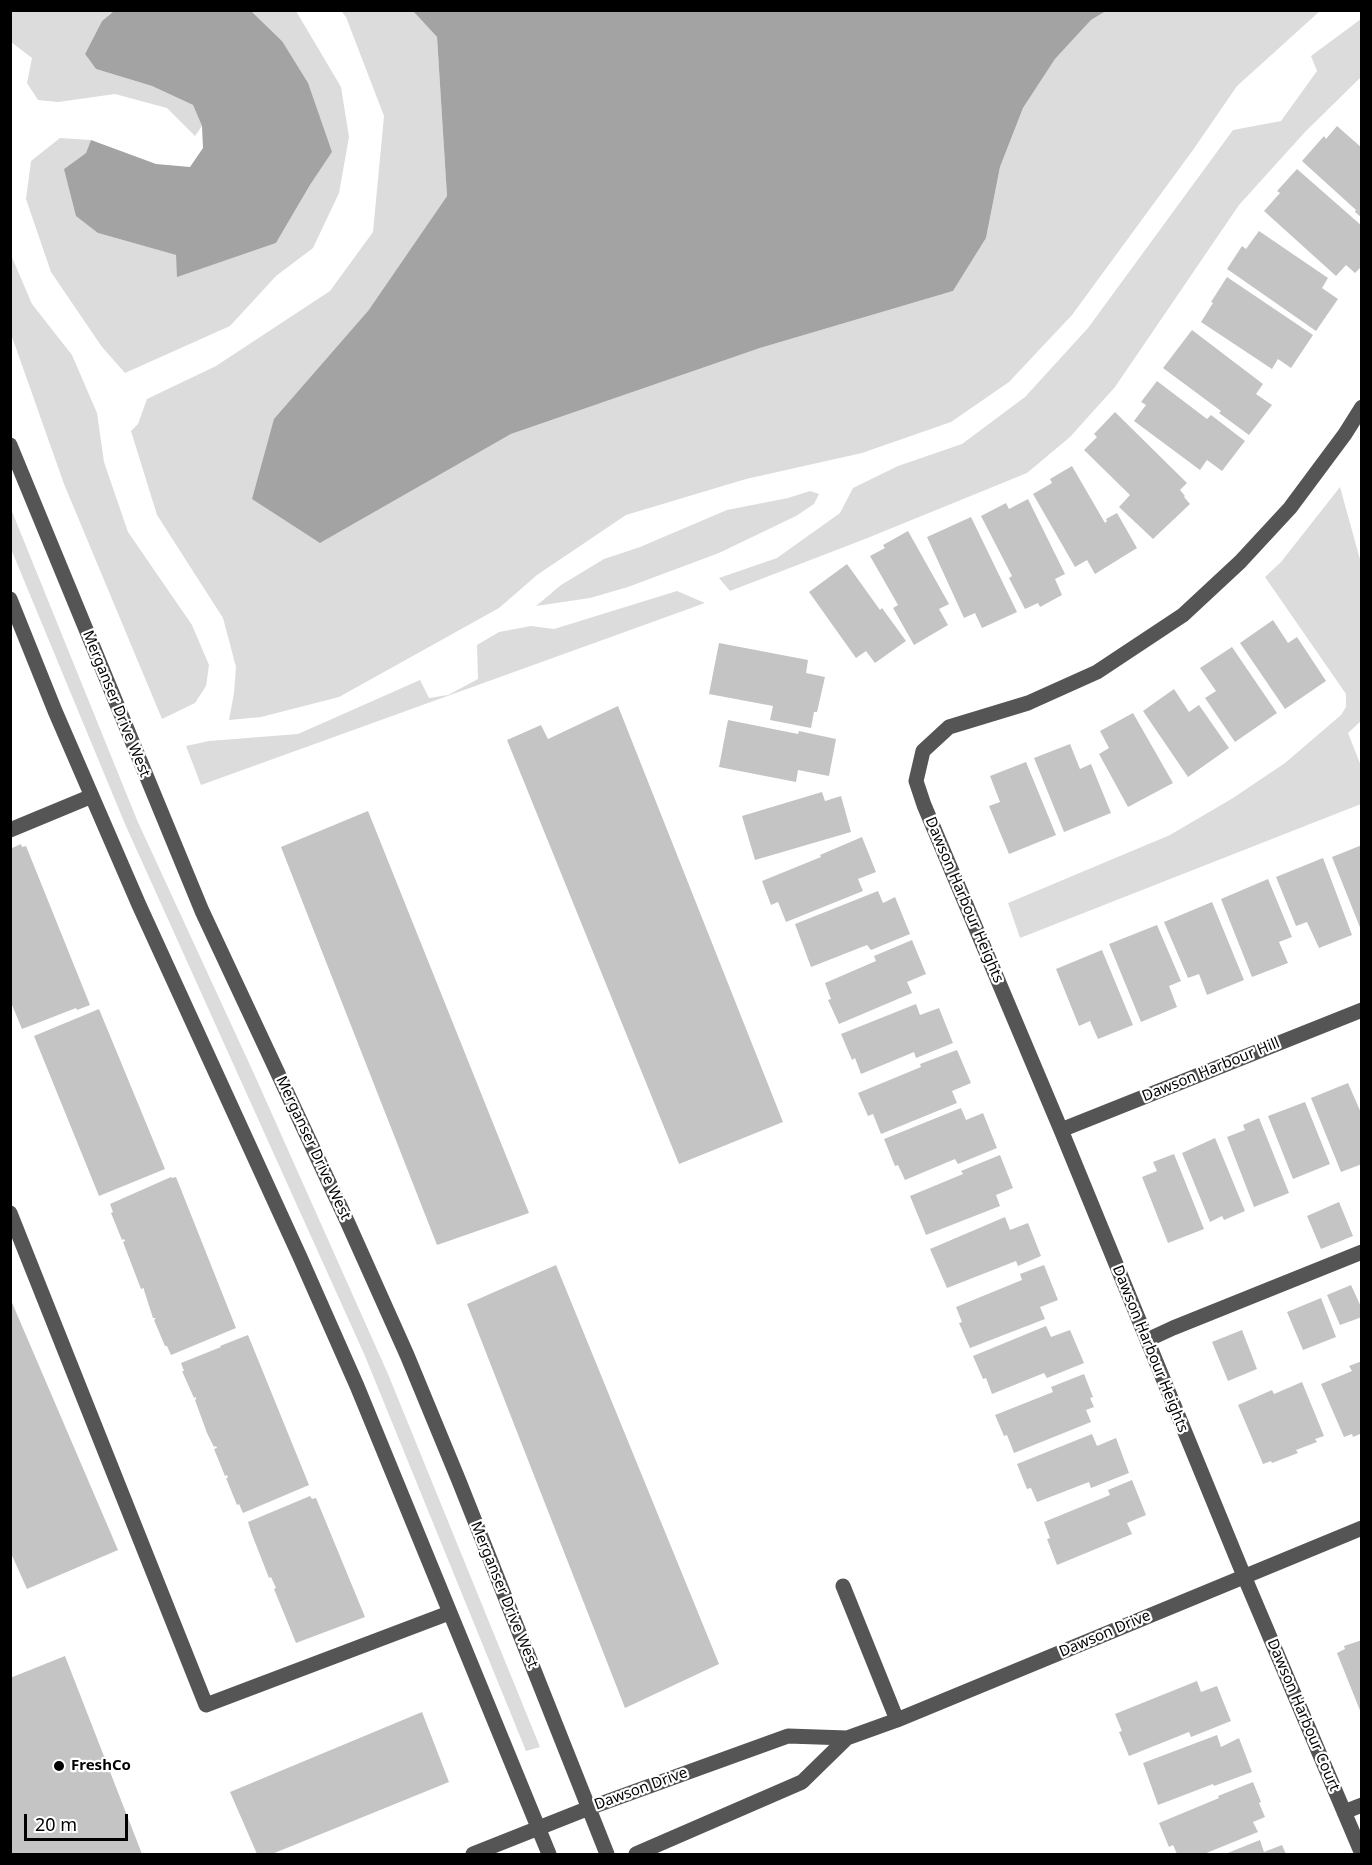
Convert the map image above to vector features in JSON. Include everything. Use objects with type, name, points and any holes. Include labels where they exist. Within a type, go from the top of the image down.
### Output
[{"type":"street","name":"Dawson Harbour Heights","points":[[1244,1576],[915,781],[923,751],[950,727],[1028,703],[1097,672],[1183,615],[1240,562],[1290,508],[1345,434],[1362,407]]},
{"type":"street","name":"Merganser Drive West","points":[[10,445],[202,911],[407,1355],[607,1854]]},
{"type":"street","points":[[10,599],[55,711],[139,905],[357,1386],[549,1854]]},
{"type":"street","points":[[10,830],[92,796]]},
{"type":"street","name":"Dawson Harbour Hill","points":[[1061,1130],[1362,1010]]},
{"type":"street","points":[[10,1213],[206,1705],[450,1613]]},
{"type":"street","points":[[1147,1340],[1362,1252]]},
{"type":"street","name":"Dawson Drive","points":[[473,1854],[589,1808],[788,1736],[847,1738],[897,1720],[1362,1528]]},
{"type":"street","name":"Dawson Harbour Court","points":[[1244,1576],[1362,1854]]},
{"type":"street","points":[[843,1586],[897,1720]]},
{"type":"street","name":"Dawson Drive","points":[[636,1854],[802,1782],[847,1738]]},
{"type":"street","points":[[1344,1812],[1362,1805]]},
{"type":"shaded area","points":[[11,11],[114,11],[102,21],[85,54],[96,69],[152,86],[193,105],[202,126],[195,136],[167,108],[115,94],[58,102],[38,100],[27,83],[32,58],[11,42]]},
{"type":"shaded area","points":[[114,11],[251,11],[282,41],[308,83],[332,152],[276,243],[177,277],[176,255],[98,233],[76,216],[64,169],[86,153],[91,140],[156,164],[190,167],[203,148],[202,126],[193,105],[152,86],[96,69],[85,54],[102,21]]},
{"type":"shaded area","points":[[251,11],[296,11],[341,87],[349,137],[339,193],[313,248],[276,276],[230,326],[125,373],[102,347],[51,272],[26,199],[31,161],[60,138],[91,140],[86,153],[64,169],[98,233],[176,255],[178,276],[276,243],[332,152],[282,41]]},
{"type":"shaded area","points":[[341,11],[413,11],[437,37],[447,196],[368,311],[320,543],[511,434],[760,348],[953,291],[986,238],[1000,167],[1023,108],[1055,59],[1091,20],[1106,11],[1320,11],[1237,86],[1072,315],[1009,382],[951,422],[862,453],[746,479],[626,515],[537,575],[499,608],[339,697],[261,717],[229,720],[236,667],[223,618],[157,515],[131,431],[138,424],[147,399],[216,366],[330,291],[373,232],[384,116],[346,17]]},
{"type":"shaded area","points":[[413,11],[1106,11],[1091,20],[1055,59],[1023,108],[1000,167],[986,238],[953,291],[760,348],[511,434],[320,543],[252,499],[274,419],[368,311],[447,196],[437,37]]},
{"type":"shaded area","points":[[1361,19],[1361,77],[1305,132],[1239,205],[1115,387],[1070,437],[1027,473],[730,591],[719,578],[777,558],[840,513],[853,488],[898,466],[962,444],[1025,397],[1088,328],[1233,130],[1281,121],[1317,71],[1311,56]]},
{"type":"shaded area","points":[[11,255],[32,304],[72,355],[97,413],[104,462],[128,532],[192,625],[209,665],[206,686],[195,703],[162,719],[64,484],[11,334]]},
{"type":"shaded area","points":[[1340,487],[1361,563],[1361,721],[1348,733],[1361,766],[1361,804],[1020,938],[1008,903],[1170,835],[1233,798],[1285,763],[1341,715],[1346,707],[1346,694],[1265,577],[1281,562]]},
{"type":"shaded area","points":[[810,491],[819,494],[814,504],[796,516],[719,553],[628,587],[590,598],[536,606],[561,585],[604,559],[640,547],[727,510],[788,498]]},
{"type":"shaded area","points":[[11,509],[137,820],[255,1076],[388,1374],[540,1747],[526,1751],[365,1356],[125,824],[11,549]]},
{"type":"shaded area","points":[[677,591],[705,603],[201,785],[186,746],[209,741],[298,734],[420,680],[429,698],[448,695],[478,679],[477,645],[499,632],[531,626],[554,629]]},
{"type":"building","points":[[1337,126],[1362,148],[1362,218],[1302,161],[1324,136],[1326,139]]},
{"type":"building","points":[[1297,169],[1362,226],[1362,266],[1355,273],[1346,265],[1336,276],[1264,211],[1280,193],[1277,191]]},
{"type":"building","points":[[1259,231],[1328,278],[1322,288],[1338,299],[1316,331],[1227,269],[1242,246],[1246,249]]},
{"type":"building","points":[[1227,277],[1313,335],[1291,368],[1278,359],[1272,369],[1201,322]]},
{"type":"building","points":[[1192,330],[1263,384],[1256,394],[1272,405],[1249,435],[1163,368]]},
{"type":"building","points":[[1157,381],[1207,419],[1211,415],[1245,441],[1222,471],[1207,460],[1200,470],[1134,421],[1146,405],[1141,402]]},
{"type":"building","points":[[1115,412],[1187,483],[1180,490],[1190,504],[1153,539],[1119,507],[1130,495],[1084,450],[1097,437],[1094,434]]},
{"type":"building","points":[[1072,466],[1105,523],[1106,519],[1117,513],[1137,548],[1095,574],[1087,560],[1075,567],[1033,494],[1052,483],[1050,479]]},
{"type":"building","points":[[1028,499],[1065,574],[1055,579],[1062,595],[1040,607],[1038,603],[1025,609],[1009,578],[1012,576],[981,516],[1006,503],[1009,509]]},
{"type":"building","points":[[971,517],[1017,612],[982,628],[975,613],[964,618],[927,537]]},
{"type":"building","points":[[908,531],[949,604],[939,609],[948,625],[914,645],[893,608],[898,605],[870,556],[885,548],[883,545]]},
{"type":"building","points":[[847,564],[906,641],[875,663],[866,651],[856,658],[809,592]]},
{"type":"building","points":[[1273,620],[1288,643],[1297,637],[1326,681],[1285,709],[1240,643]]},
{"type":"building","points":[[719,643],[808,660],[806,673],[825,677],[811,728],[770,720],[773,706],[709,694]]},
{"type":"building","points":[[1232,647],[1277,713],[1235,742],[1205,698],[1216,691],[1200,668]]},
{"type":"building","points":[[1174,689],[1189,712],[1199,705],[1229,748],[1188,777],[1143,711]]},
{"type":"building","points":[[618,706],[783,1122],[679,1164],[507,740],[541,725],[548,739]]},
{"type":"building","points":[[1133,713],[1173,783],[1128,807],[1099,754],[1109,748],[1100,731]]},
{"type":"building","points":[[728,720],[836,739],[829,776],[798,770],[796,782],[719,767]]},
{"type":"building","points":[[1070,744],[1080,769],[1091,764],[1111,813],[1064,832],[1034,758]]},
{"type":"building","points":[[1026,762],[1056,835],[1009,854],[989,806],[1000,802],[990,776]]},
{"type":"building","points":[[822,792],[825,801],[841,796],[851,832],[755,860],[742,816]]},
{"type":"building","points":[[368,811],[529,1213],[437,1245],[281,847]]},
{"type":"building","points":[[862,837],[876,872],[858,879],[863,891],[786,922],[778,902],[771,905],[762,881]]},
{"type":"building","points":[[21,844],[22,847],[26,846],[90,1005],[77,1010],[76,1008],[22,1029],[10,1000],[10,849]]},
{"type":"building","points":[[1362,845],[1362,930],[1361,930],[1332,857]]},
{"type":"building","points":[[1323,858],[1352,935],[1319,948],[1307,922],[1296,926],[1276,877]]},
{"type":"building","points":[[1268,879],[1292,937],[1279,942],[1288,963],[1252,977],[1221,899]]},
{"type":"building","points":[[878,891],[883,903],[895,897],[910,934],[871,950],[867,945],[811,967],[795,924]]},
{"type":"building","points":[[1212,902],[1244,980],[1207,995],[1199,974],[1188,978],[1164,922]]},
{"type":"building","points":[[1157,925],[1181,981],[1169,986],[1177,1007],[1141,1022],[1109,944]]},
{"type":"building","points":[[912,940],[926,974],[907,982],[912,993],[839,1024],[828,1000],[831,999],[825,983],[876,961],[874,956]]},
{"type":"building","points":[[1102,950],[1133,1025],[1098,1039],[1090,1021],[1079,1026],[1056,969]]},
{"type":"building","points":[[916,1004],[920,1015],[939,1008],[953,1043],[916,1058],[914,1052],[861,1074],[841,1034]]},
{"type":"building","points":[[99,1009],[165,1169],[99,1196],[34,1036]]},
{"type":"building","points":[[957,1050],[971,1083],[952,1091],[957,1103],[881,1134],[873,1114],[868,1116],[858,1093],[921,1067],[920,1064]]},
{"type":"building","points":[[1348,1083],[1362,1115],[1362,1164],[1341,1172],[1311,1098]]},
{"type":"building","points":[[1305,1102],[1330,1164],[1293,1179],[1268,1116]]},
{"type":"building","points":[[961,1108],[966,1120],[983,1113],[997,1148],[958,1164],[955,1159],[905,1180],[898,1165],[895,1166],[884,1139]]},
{"type":"building","points":[[1259,1118],[1289,1193],[1254,1207],[1227,1137],[1245,1130],[1243,1125]]},
{"type":"building","points":[[1215,1138],[1245,1211],[1224,1220],[1222,1216],[1210,1222],[1182,1153]]},
{"type":"building","points":[[1174,1154],[1204,1229],[1168,1243],[1142,1177],[1157,1171],[1153,1162]]},
{"type":"building","points":[[1000,1155],[1013,1188],[996,1195],[1000,1206],[926,1235],[910,1196],[963,1174],[961,1171]]},
{"type":"building","points":[[171,1177],[176,1177],[236,1328],[171,1355],[154,1320],[156,1318],[153,1318],[144,1288],[141,1289],[123,1242],[125,1241],[122,1240],[111,1213],[113,1212],[110,1204]]},
{"type":"building","points":[[1339,1202],[1353,1236],[1321,1249],[1307,1216]]},
{"type":"building","points":[[1005,1217],[1010,1230],[1028,1223],[1041,1256],[1018,1266],[1016,1261],[947,1288],[930,1249]]},
{"type":"building","points":[[556,1265],[719,1664],[625,1708],[467,1304]]},
{"type":"building","points":[[1044,1265],[1058,1300],[1040,1307],[1045,1319],[970,1348],[959,1323],[962,1322],[956,1307],[1022,1280],[1020,1274]]},
{"type":"building","points":[[1351,1285],[1362,1309],[1362,1317],[1340,1325],[1327,1295]]},
{"type":"building","points":[[10,1298],[118,1550],[27,1589],[10,1551]]},
{"type":"building","points":[[1321,1298],[1336,1337],[1303,1350],[1287,1312]]},
{"type":"building","points":[[1046,1326],[1051,1337],[1070,1330],[1084,1363],[1047,1378],[1044,1373],[992,1394],[973,1356]]},
{"type":"building","points":[[1242,1330],[1257,1369],[1228,1381],[1212,1342]]},
{"type":"building","points":[[248,1335],[309,1485],[243,1513],[239,1504],[237,1505],[226,1478],[228,1478],[227,1475],[225,1476],[214,1449],[217,1448],[214,1447],[207,1433],[195,1400],[196,1397],[194,1398],[182,1371],[184,1371],[181,1363]]},
{"type":"building","points":[[1362,1361],[1362,1433],[1353,1437],[1352,1434],[1344,1437],[1321,1384],[1352,1371],[1349,1366]]},
{"type":"building","points":[[1084,1374],[1093,1397],[1090,1398],[1094,1407],[1086,1410],[1091,1422],[1014,1453],[995,1415],[1053,1392],[1051,1387]]},
{"type":"building","points":[[1302,1382],[1324,1436],[1315,1439],[1317,1442],[1296,1450],[1298,1453],[1263,1464],[1238,1405],[1272,1390],[1274,1394]]},
{"type":"building","points":[[1092,1434],[1097,1446],[1116,1438],[1129,1473],[1091,1488],[1089,1482],[1037,1502],[1031,1488],[1027,1489],[1017,1464]]},
{"type":"building","points":[[1132,1480],[1146,1515],[1127,1523],[1132,1534],[1057,1565],[1047,1539],[1050,1538],[1044,1522],[1110,1495],[1108,1490]]},
{"type":"building","points":[[310,1496],[312,1499],[316,1498],[365,1617],[296,1643],[248,1522]]},
{"type":"building","points":[[1362,1640],[1361,1713],[1337,1653],[1345,1649],[1344,1646]]},
{"type":"building","name":"FreshCo","points":[[65,1656],[142,1854],[10,1854],[10,1678]]},
{"type":"building","points":[[1197,1681],[1201,1692],[1217,1686],[1231,1721],[1191,1737],[1189,1732],[1129,1756],[1119,1732],[1122,1731],[1115,1714]]},
{"type":"building","points":[[422,1712],[449,1782],[272,1854],[257,1854],[230,1792]]},
{"type":"building","points":[[1217,1735],[1221,1747],[1239,1738],[1252,1772],[1158,1805],[1143,1763]]},
{"type":"building","points":[[1253,1782],[1265,1817],[1253,1822],[1258,1832],[1204,1854],[1177,1854],[1173,1845],[1169,1847],[1159,1823]]},
{"type":"building","points":[[1260,1840],[1264,1852],[1282,1845],[1286,1854],[1225,1854]]},
{"type":"place","name":"FreshCo","points":[[59,1766]]}]
